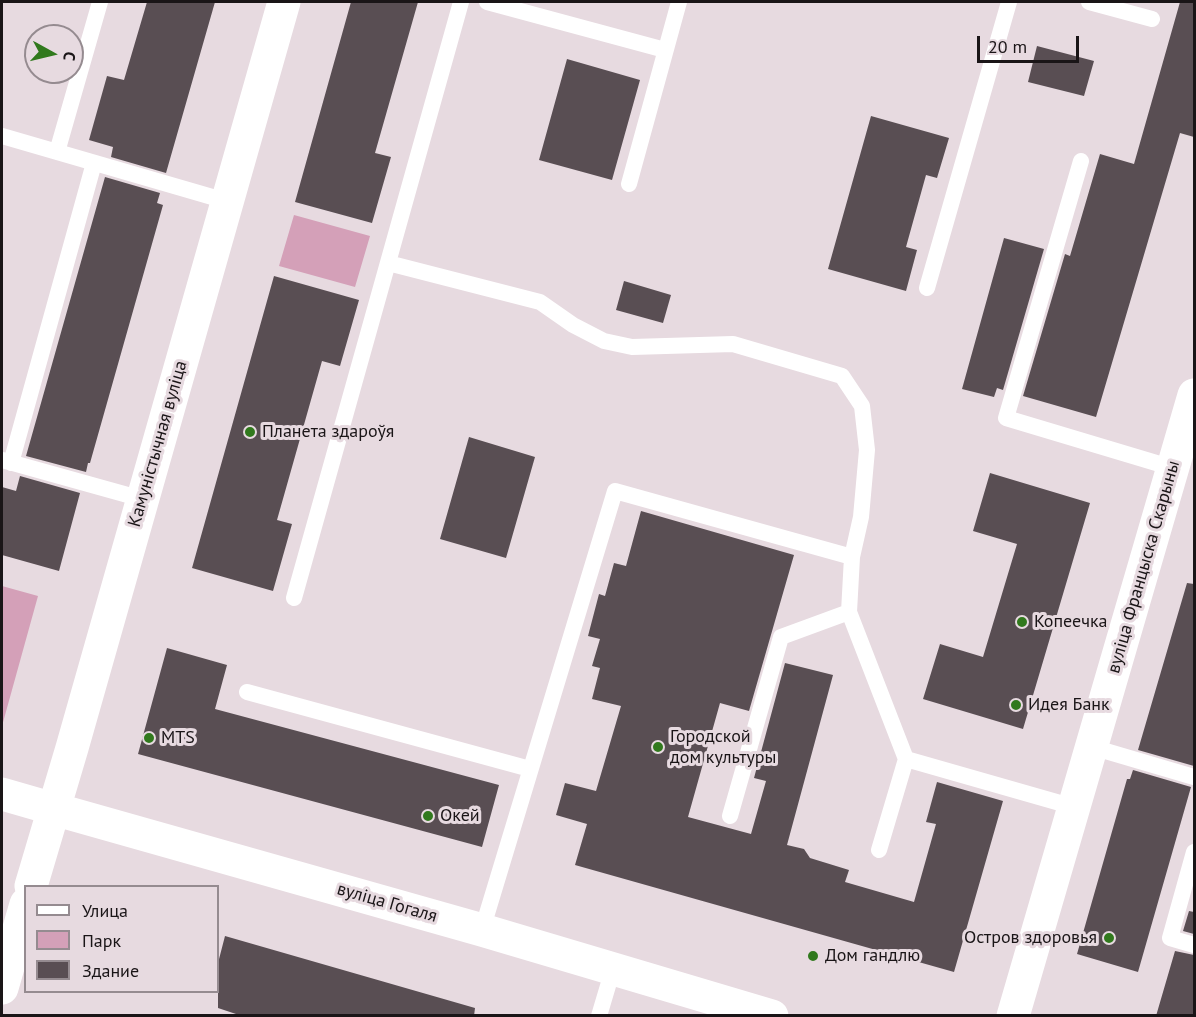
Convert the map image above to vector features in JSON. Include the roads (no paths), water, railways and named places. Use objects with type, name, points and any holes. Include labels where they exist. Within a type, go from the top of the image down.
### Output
[{"type":"main road","name":"Камуністычная вуліца","points":[[31,885],[284,2]]},
{"type":"main road","name":"вуліца Францыска Скарыны","points":[[1013,1016],[1194,395]]},
{"type":"main road","name":"вуліца Гогаля","points":[[2,794],[482,930],[772,1016]]},
{"type":"main road","points":[[2,988],[24,911]]},
{"type":"lane","points":[[57,152],[100,2]]},
{"type":"lane","points":[[294,598],[461,2]]},
{"type":"lane","points":[[487,2],[666,50]]},
{"type":"lane","points":[[628,184],[679,2]]},
{"type":"lane","points":[[927,288],[1009,2]]},
{"type":"lane","points":[[1089,2],[1152,19]]},
{"type":"lane","points":[[2,136],[226,201]]},
{"type":"lane","points":[[1081,161],[1006,418],[1173,468]]},
{"type":"lane","points":[[94,163],[6,461],[142,499]]},
{"type":"lane","points":[[388,263],[540,303],[573,325],[604,341],[632,346],[733,344],[842,376],[862,406],[867,450],[861,518],[852,556],[849,612],[906,759],[879,850]]},
{"type":"lane","points":[[482,930],[615,491],[852,556]]},
{"type":"lane","points":[[730,816],[781,637],[849,612]]},
{"type":"lane","points":[[247,692],[530,769]]},
{"type":"lane","points":[[1092,747],[1194,777]]},
{"type":"lane","points":[[906,759],[1074,807]]},
{"type":"lane","points":[[1194,852],[1170,938],[1194,945]]},
{"type":"lane","points":[[599,1016],[613,969]]},
{"type":"place","name":"Планета здароўя","points":[[250,432]]},
{"type":"place","name":"Копеечка","points":[[1022,622]]},
{"type":"place","name":"Идея Банк","points":[[1016,705]]},
{"type":"place","name":"MTS","points":[[149,738]]},
{"type":"place","name":"Городской дом культуры","points":[[658,747]]},
{"type":"place","name":"Окей","points":[[428,816]]},
{"type":"place","name":"Остров здоровья","points":[[1109,938]]},
{"type":"place","name":"Дом гандлю","points":[[813,956]]}]
